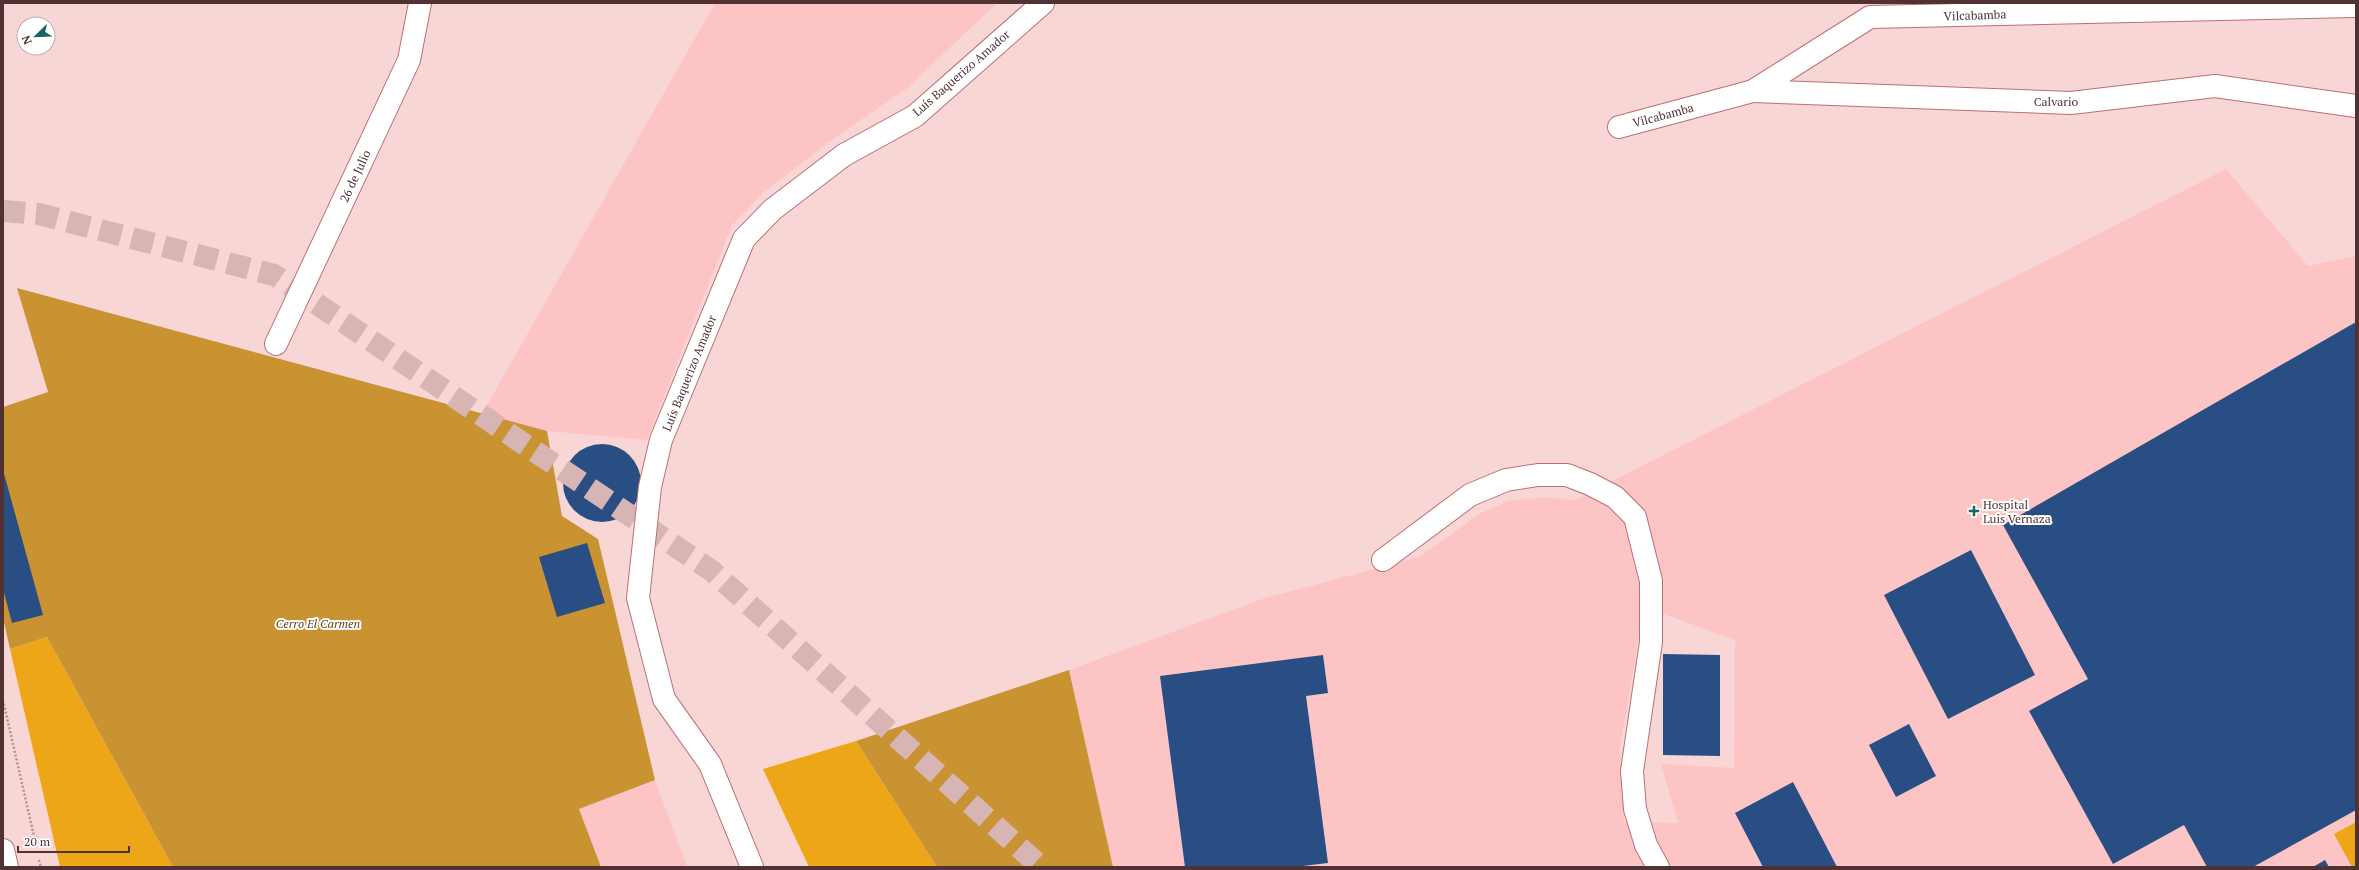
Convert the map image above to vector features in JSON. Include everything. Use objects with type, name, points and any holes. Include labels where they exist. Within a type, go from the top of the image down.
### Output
[{"type":"street","name":"26 de Julio","points":[[276,344],[409,60],[420,3]]},
{"type":"street","name":"Luís Baquerizo Amador","points":[[752,867],[710,764],[664,699],[638,598],[650,486],[661,440],[744,239],[772,210],[844,155],[915,116],[1043,3]]},
{"type":"street","name":"Vilcabamba","points":[[1619,127],[1753,91],[1870,18],[2016,8],[2356,6]]},
{"type":"street","name":"Calvario","points":[[1753,91],[2071,103],[2215,86],[2356,106]]},
{"type":"street","points":[[1382,560],[1470,495],[1506,480],[1532,476],[1567,475],[1590,484],[1615,497],[1635,517],[1651,581],[1651,634],[1632,771],[1635,810],[1646,845],[1658,867]]},
{"type":"street","points":[[3,850],[7,867]]},
{"type":"path","points":[[3,700],[41,867]]},
{"type":"shaded area","points":[[715,3],[997,3],[906,89],[833,139],[764,192],[731,227],[647,440],[547,431],[482,414]]},
{"type":"shaded area","name":"Hospital Luis Vernaza","points":[[2226,169],[2308,266],[2356,256],[2356,867],[1113,867],[1069,670],[1265,598],[1419,557],[1481,513],[1508,501],[1544,497],[1575,500]],"holes":[[[1644,607],[1735,640],[1734,768],[1661,764],[1678,823],[1624,822],[1620,748]]]},
{"type":"shaded area","points":[[47,637],[173,867],[60,867],[10,649]]},
{"type":"shaded area","points":[[856,741],[937,867],[809,867],[763,769]]},
{"type":"shaded area","points":[[655,780],[687,867],[601,867],[579,809]]},
{"type":"shaded area","points":[[2356,822],[2356,867],[2352,867],[2334,834]]},
{"type":"green space","name":"Cerro El Carmen","points":[[17,288],[547,431],[562,516],[598,539],[655,780],[579,809],[601,867],[173,867],[47,637],[10,649],[3,618],[3,407],[48,392]]},
{"type":"green space","points":[[1069,670],[1113,867],[937,867],[856,741]]},
{"type":"building","points":[[2356,322],[2356,810],[2253,867],[2207,867],[2184,825],[2113,864],[2029,711],[2088,679],[2003,525]]},
{"type":"building","points":[[602,444],[617,447],[624,451],[634,461],[638,468],[641,483],[638,498],[634,505],[624,515],[617,519],[602,522],[587,519],[580,515],[570,505],[566,498],[563,483],[566,468],[570,461],[580,451],[587,447]]},
{"type":"building","points":[[3,470],[43,615],[12,623],[3,589]]},
{"type":"building","points":[[587,543],[605,603],[557,617],[539,557]]},
{"type":"building","points":[[1971,550],[2035,675],[1948,719],[1884,595]]},
{"type":"building","points":[[1663,654],[1720,655],[1720,756],[1663,755]]},
{"type":"building","points":[[1323,655],[1328,693],[1306,696],[1328,863],[1294,867],[1185,867],[1160,676]]},
{"type":"building","points":[[1909,724],[1936,776],[1896,797],[1869,745]]},
{"type":"building","points":[[1793,782],[1837,867],[1763,867],[1735,813]]},
{"type":"building","points":[[2325,860],[2329,867],[2313,867]]},
{"type":"tunnel","points":[[3,211],[39,214],[274,275],[712,571],[1041,867]]},
{"type":"place","name":"Hospital Luis Vernaza","points":[[1974,511]]}]
